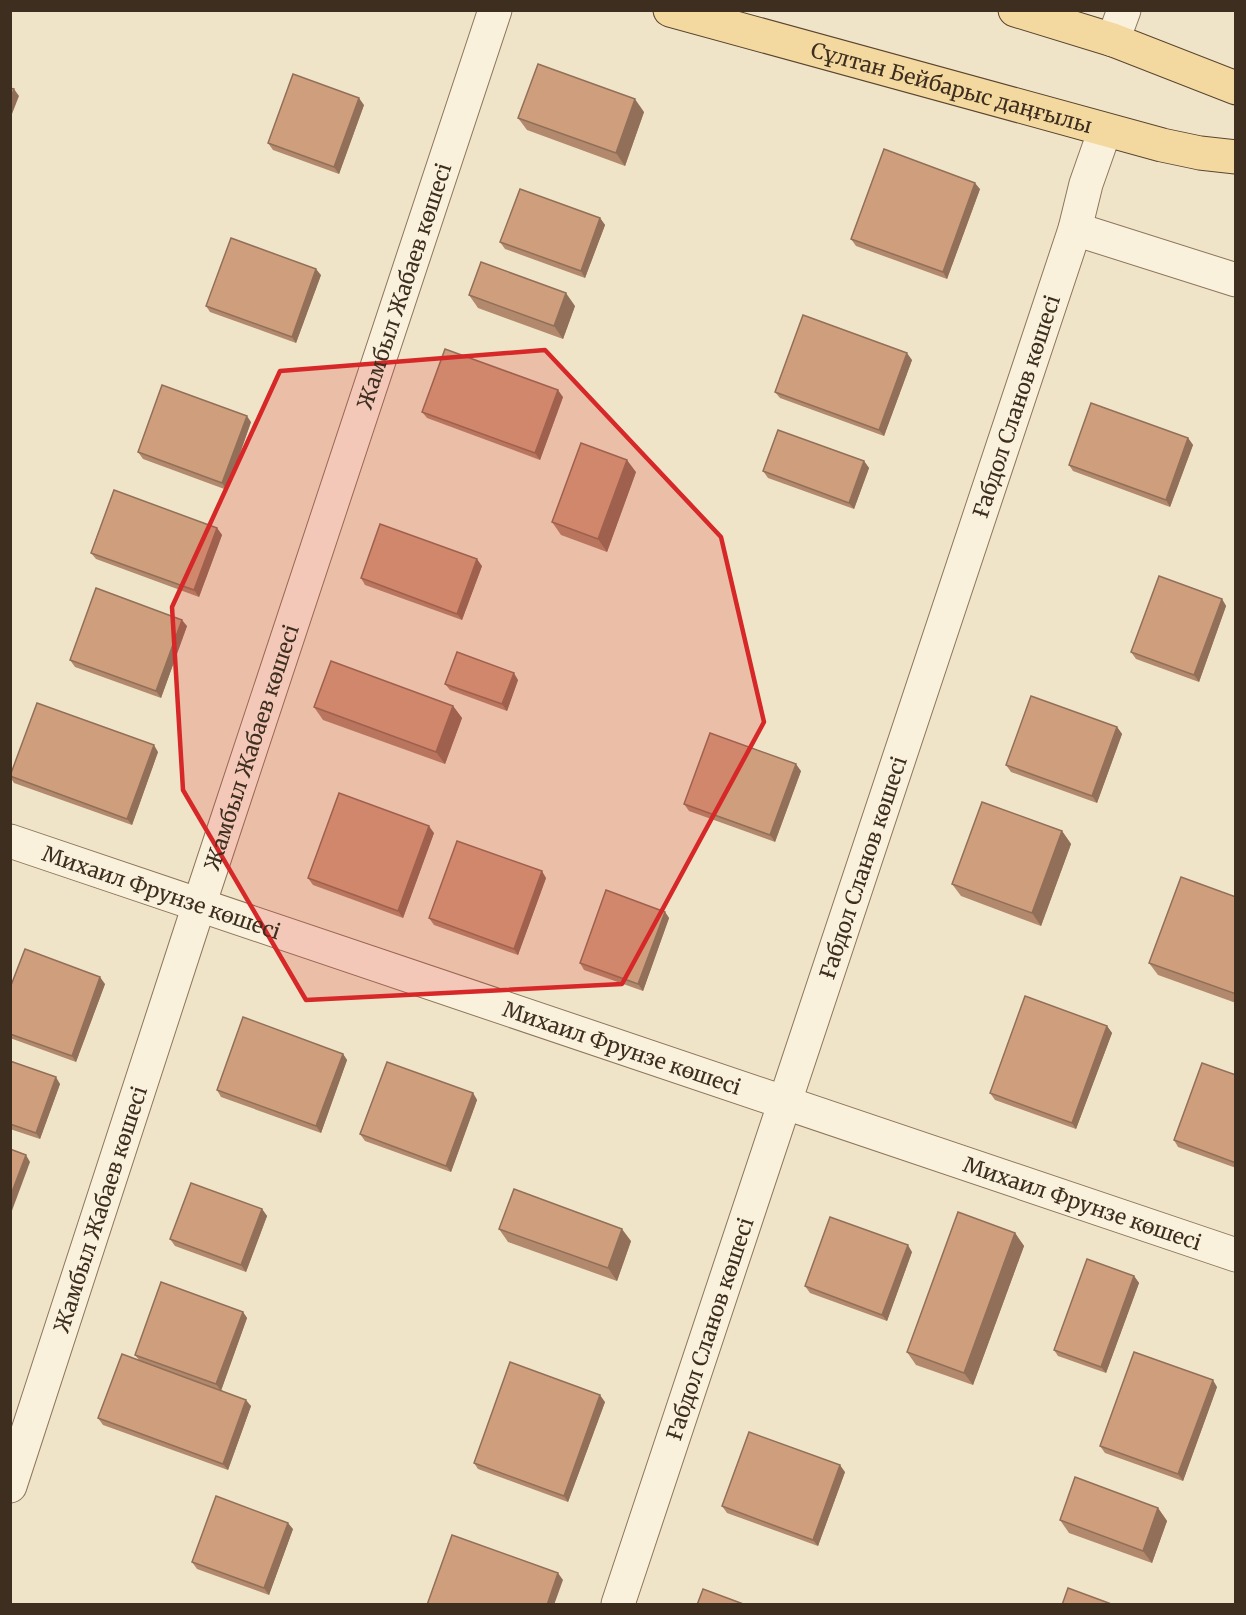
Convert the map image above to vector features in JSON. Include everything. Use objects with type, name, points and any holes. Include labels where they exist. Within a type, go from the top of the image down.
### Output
[{"type":"main road","name":"Сұлтан Бейбарыс даңғылы","points":[[670,10],[1105,130],[1200,153],[1236,157]]},
{"type":"main road","points":[[1015,10],[1118,25],[1236,88]]},
{"type":"street","name":"Жамбыл Жабаев көшесі","points":[[10,1486],[199,904],[495,10]]},
{"type":"street","name":"Ғабдол Сланов көшесі","points":[[618,1605],[1075,229],[1086,184],[1105,130]]},
{"type":"street","points":[[1075,229],[1236,280]]},
{"type":"street","name":"Михаил Фрунзе көшесі","points":[[10,841],[1236,1255]]},
{"type":"highlighted area","points":[[545,350],[721,537],[764,722],[622,984],[306,1000],[183,790],[172,607],[280,371]]},
{"type":"building","points":[[538,64],[635,99],[616,153],[518,118]]},
{"type":"building","points":[[293,74],[359,98],[334,167],[268,143]]},
{"type":"building","points":[[10,88],[14,89],[10,100]]},
{"type":"building","points":[[884,149],[975,183],[943,272],[851,239]]},
{"type":"building","points":[[520,189],[600,218],[581,271],[500,242]]},
{"type":"building","points":[[231,238],[316,269],[292,337],[206,306]]},
{"type":"building","points":[[481,262],[566,293],[554,326],[469,295]]},
{"type":"building","points":[[803,315],[907,353],[879,430],[775,392]]},
{"type":"building","points":[[445,349],[558,390],[535,453],[422,412]]},
{"type":"building","points":[[162,385],[247,416],[222,483],[138,452]]},
{"type":"building","points":[[1091,403],[1188,438],[1166,500],[1069,465]]},
{"type":"building","points":[[778,430],[864,461],[849,503],[763,471]]},
{"type":"building","points":[[581,443],[627,460],[598,539],[552,522]]},
{"type":"building","points":[[114,490],[217,528],[194,590],[91,553]]},
{"type":"building","points":[[380,524],[477,559],[457,614],[361,578]]},
{"type":"building","points":[[1159,576],[1222,599],[1194,675],[1131,652]]},
{"type":"building","points":[[96,588],[182,620],[156,691],[70,660]]},
{"type":"building","points":[[457,652],[514,673],[502,704],[445,684]]},
{"type":"building","points":[[331,661],[453,706],[436,752],[314,707]]},
{"type":"building","points":[[1031,696],[1117,727],[1092,796],[1006,765]]},
{"type":"building","points":[[37,703],[154,745],[127,819],[10,776]]},
{"type":"building","points":[[710,733],[796,764],[770,835],[684,804]]},
{"type":"building","points":[[339,793],[429,826],[398,911],[308,878]]},
{"type":"building","points":[[982,802],[1062,831],[1032,913],[952,884]]},
{"type":"building","points":[[457,841],[542,871],[514,949],[429,918]]},
{"type":"building","points":[[1181,877],[1236,897],[1236,994],[1149,963]]},
{"type":"building","points":[[606,890],[665,912],[638,984],[580,963]]},
{"type":"building","points":[[25,949],[100,977],[72,1056],[10,1034],[10,988]]},
{"type":"building","points":[[1025,996],[1107,1026],[1072,1123],[990,1093]]},
{"type":"building","points":[[243,1017],[343,1054],[316,1126],[217,1090]]},
{"type":"building","points":[[10,1061],[56,1077],[36,1133],[10,1124]]},
{"type":"building","points":[[387,1062],[473,1093],[446,1166],[360,1134]]},
{"type":"building","points":[[1202,1063],[1236,1075],[1236,1163],[1174,1140]]},
{"type":"building","points":[[10,1149],[26,1155],[10,1197]]},
{"type":"building","points":[[191,1183],[262,1209],[241,1265],[170,1239]]},
{"type":"building","points":[[514,1189],[622,1229],[608,1268],[499,1229]]},
{"type":"building","points":[[958,1212],[1015,1233],[964,1373],[907,1352]]},
{"type":"building","points":[[830,1217],[908,1245],[882,1315],[805,1286]]},
{"type":"building","points":[[1087,1259],[1134,1276],[1101,1367],[1054,1350]]},
{"type":"building","points":[[161,1282],[243,1312],[216,1384],[135,1355]]},
{"type":"building","points":[[1134,1352],[1213,1380],[1178,1474],[1100,1446]]},
{"type":"building","points":[[122,1354],[246,1400],[223,1464],[98,1418]]},
{"type":"building","points":[[510,1362],[600,1395],[564,1496],[474,1463]]},
{"type":"building","points":[[749,1432],[840,1465],[813,1540],[722,1506]]},
{"type":"building","points":[[1075,1477],[1158,1508],[1143,1551],[1060,1520]]},
{"type":"building","points":[[216,1496],[288,1523],[264,1588],[192,1562]]},
{"type":"building","points":[[452,1535],[558,1573],[547,1605],[427,1605]]},
{"type":"building","points":[[1068,1588],[1114,1605],[1062,1605]]},
{"type":"building","points":[[703,1589],[746,1605],[697,1605]]}]
